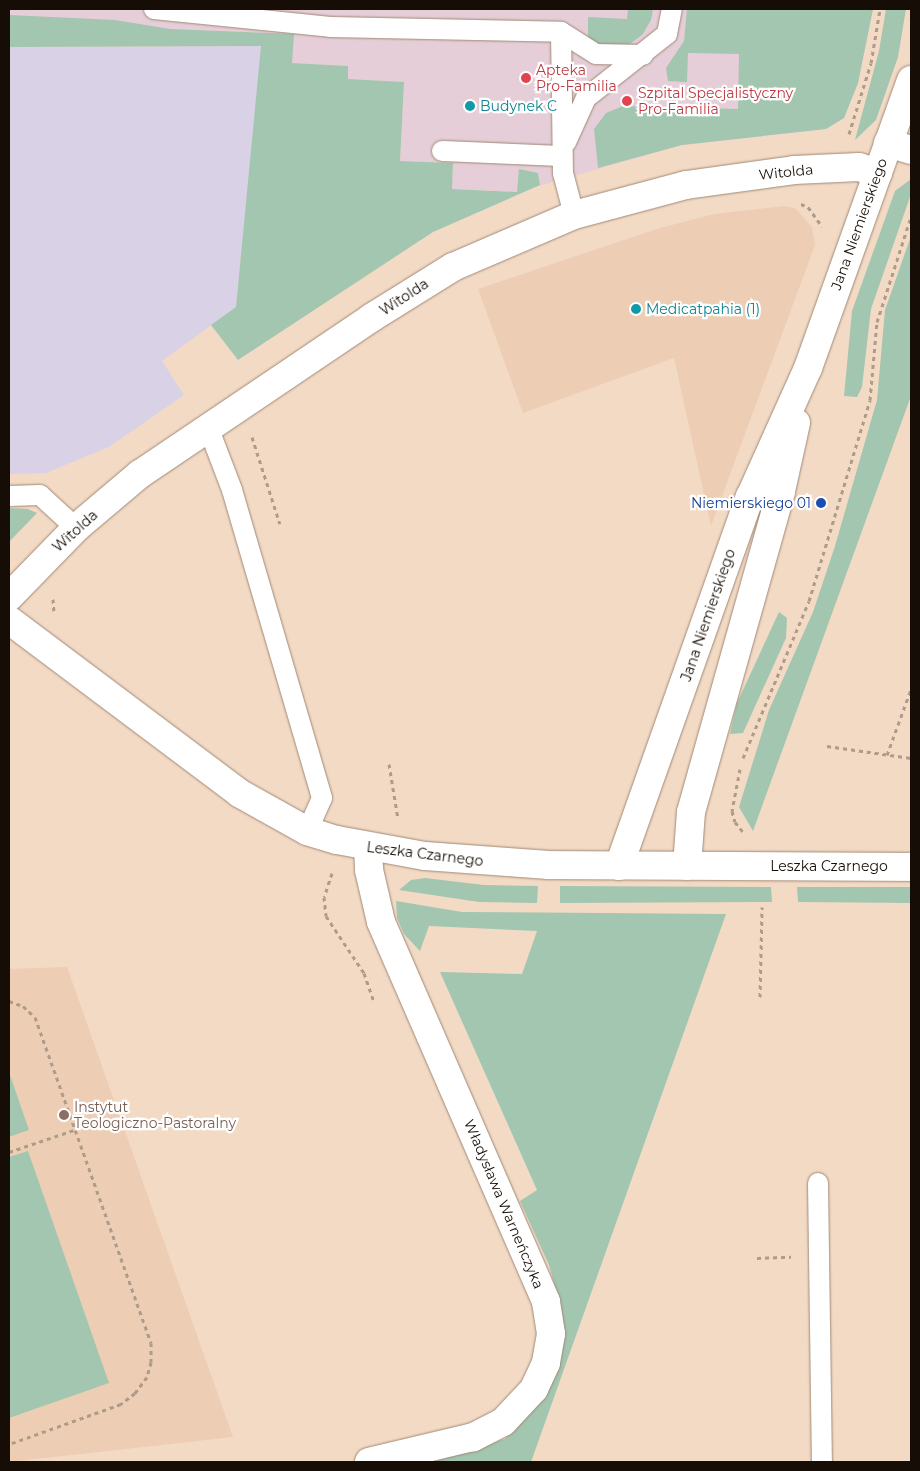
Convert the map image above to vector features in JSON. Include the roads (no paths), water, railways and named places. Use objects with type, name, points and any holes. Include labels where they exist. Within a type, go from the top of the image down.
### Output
[{"type":"street","name":"Jana Niemierskiego","points":[[619,866],[750,497],[808,368],[878,173],[900,147],[911,80]]},
{"type":"street","name":"Witolda","points":[[9,597],[76,528],[140,474],[212,437],[430,280],[512,240],[574,215],[686,185],[794,170],[859,167],[878,173]]},
{"type":"street","name":"Jana Niemierskiego","points":[[686,866],[691,812],[781,491],[808,368]]},
{"type":"street","name":"Leszka Czarnego","points":[[9,620],[239,793],[307,830],[368,848],[476,862],[619,866],[911,867]]},
{"type":"street","name":"Władysława Warneńczyka","points":[[368,848],[370,877],[381,922],[546,1302],[551,1334],[546,1363],[534,1389],[503,1422],[473,1437],[369,1462]]},
{"type":"lane","points":[[154,9],[330,27],[561,32],[596,54],[643,54]]},
{"type":"lane","points":[[562,156],[570,128],[586,98],[667,34],[672,9]]},
{"type":"lane","points":[[561,32],[562,156],[565,187],[574,215]]},
{"type":"lane","points":[[442,151],[562,156]]},
{"type":"lane","points":[[212,437],[232,490],[322,798],[307,830]]},
{"type":"lane","points":[[9,496],[40,494],[76,528]]},
{"type":"lane","points":[[818,1183],[822,1462]]},
{"type":"place","name":"Apteka Pro-Familia","points":[[526,78]]},
{"type":"place","name":"Szpital Specjalistyczny Pro-Familia","points":[[627,101]]},
{"type":"place","name":"Budynek C","points":[[470,106]]},
{"type":"place","name":"Medicatpahia (1)","points":[[636,309]]},
{"type":"place","name":"Niemierskiego 01","points":[[821,503]]},
{"type":"place","name":"Instytut Teologiczno-Pastoralny","points":[[64,1115]]}]
